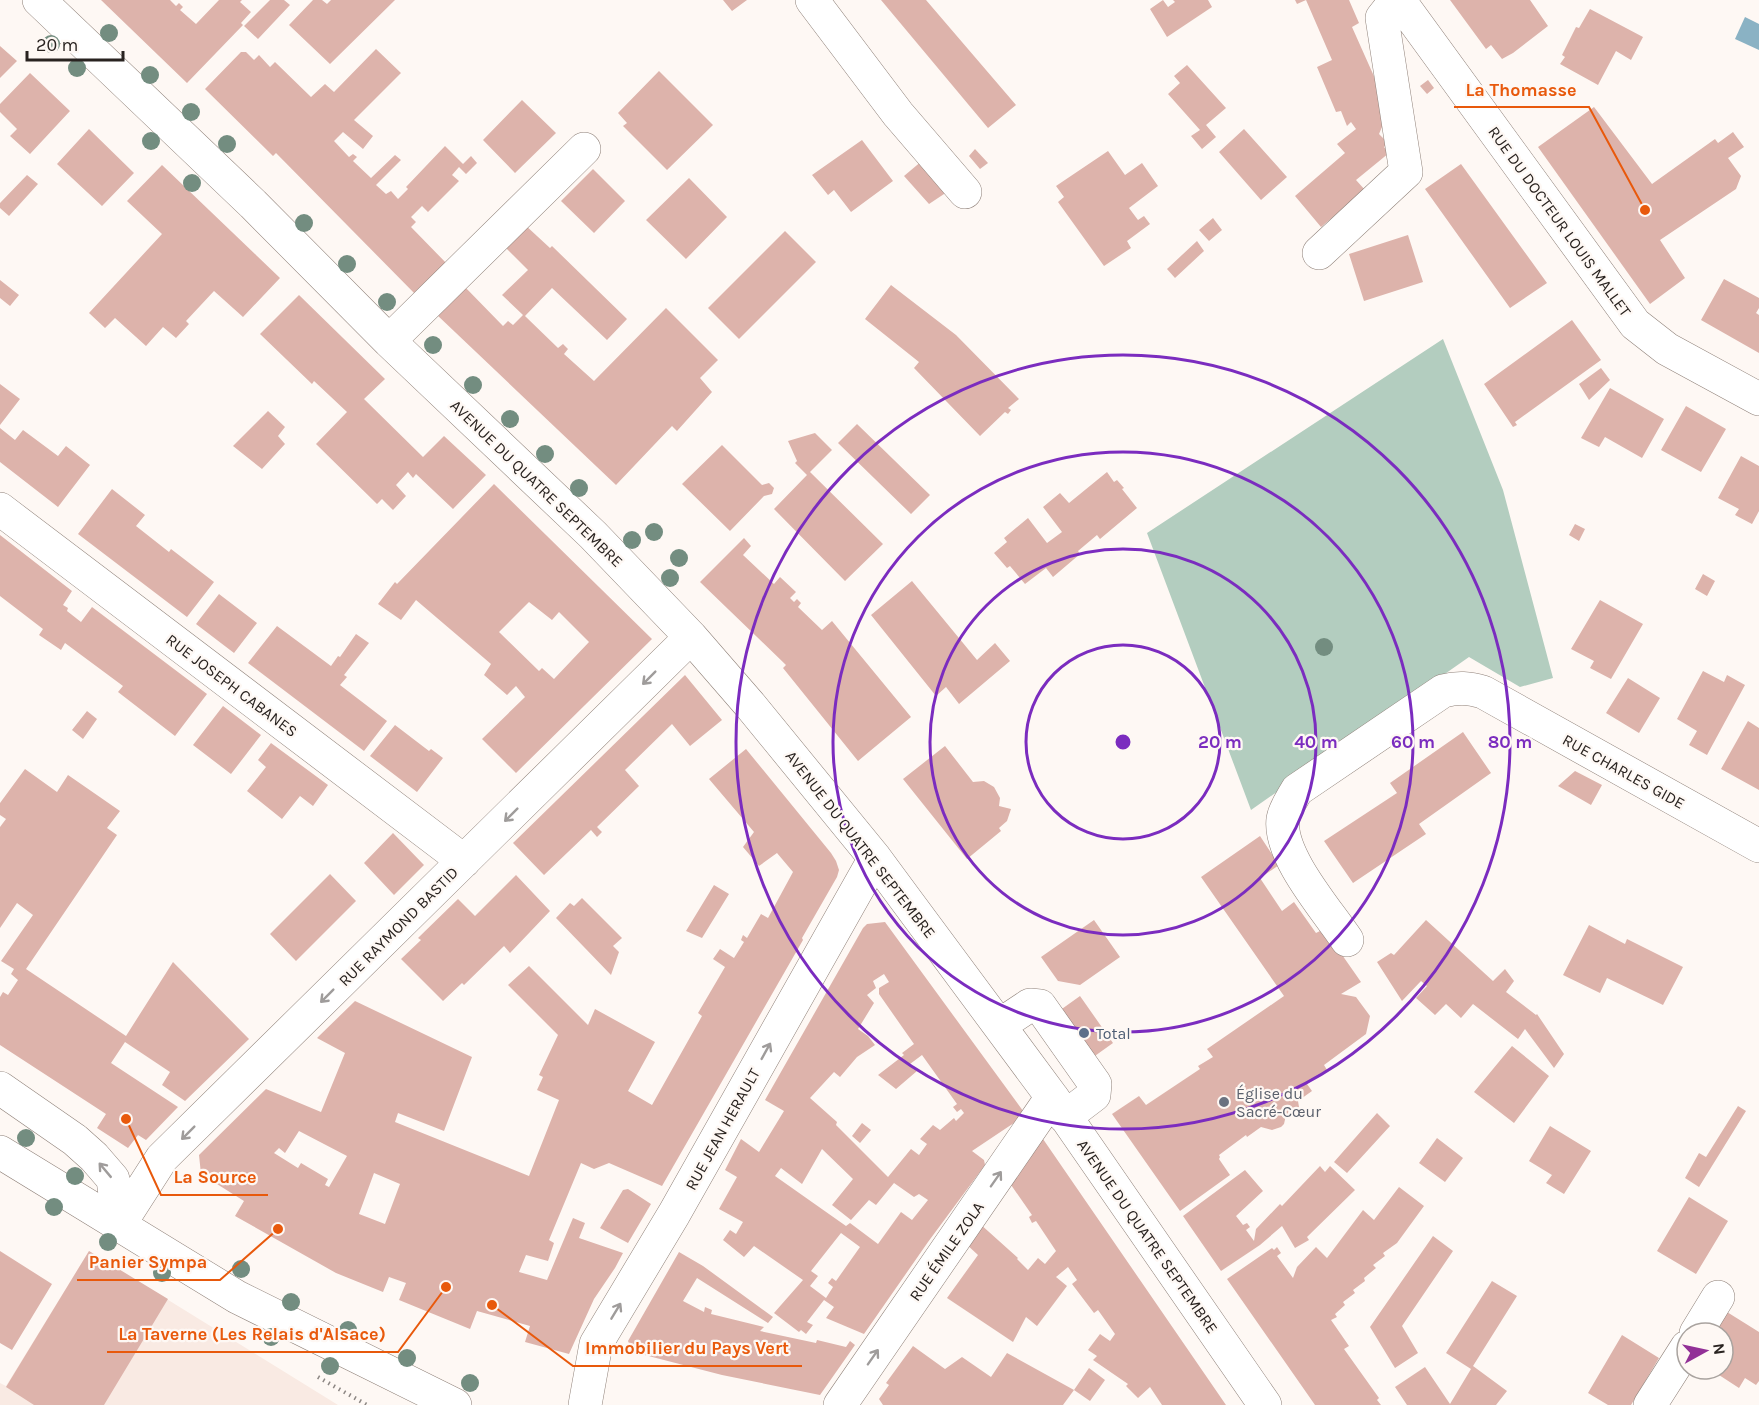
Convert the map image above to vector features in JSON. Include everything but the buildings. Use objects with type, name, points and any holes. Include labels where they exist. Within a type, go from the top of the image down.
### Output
[{"type":"street","name":"AVENUE DU QUATRE SEPTEMBRE","points":[[39,0],[253,204],[388,341],[592,535],[691,637],[750,705],[875,858],[1000,1025],[1265,1405]]},
{"type":"street","points":[[812,0],[898,114],[965,192]]},
{"type":"street","points":[[1319,253],[1406,172],[1382,18],[1398,0]]},
{"type":"street","name":"RUE DU DOCTEUR LOUIS MALLET","points":[[1398,0],[1635,324],[1667,349],[1759,399]]},
{"type":"street","points":[[388,341],[584,149]]},
{"type":"street","name":"RUE JOSEPH CABANES","points":[[0,509],[464,861]]},
{"type":"street","name":"RUE RAYMOND BASTID","points":[[119,1225],[162,1158],[691,637]]},
{"type":"street","name":"RUE CHARLES GIDE","points":[[1347,940],[1291,858],[1284,839],[1283,820],[1288,804],[1297,790],[1443,691],[1450,689],[1470,688],[1483,692],[1759,846]]},
{"type":"street","name":"RUE JEAN HERAULT","points":[[585,1405],[596,1344],[674,1214],[875,858]]},
{"type":"street","name":"RUE ÉMILE ZOLA","points":[[840,1405],[1059,1107],[1094,1095],[1095,1084],[1040,1006],[1030,1005],[1000,1025]]},
{"type":"street","points":[[0,1088],[75,1140],[100,1164],[113,1179],[119,1225]]},
{"type":"street","points":[[0,1152],[237,1297],[455,1405]]},
{"type":"street","points":[[1703,1321],[1718,1297]]},
{"type":"street","points":[[1650,1405],[1675,1366]]},
{"type":"shaded area","points":[[89,1251],[338,1405],[0,1405],[0,1383],[6,1386]]},
{"type":"green space","points":[[1443,339],[1503,490],[1553,678],[1520,687],[1469,657],[1251,810],[1147,533]]},
{"type":"water","points":[[1745,17],[1759,24],[1759,50],[1735,39]]},
{"type":"place","name":"La Thomasse","points":[[1645,210]]},
{"type":"place","name":"Total","points":[[1084,1033]]},
{"type":"place","name":"Église du Sacré-Cœur","points":[[1224,1102]]},
{"type":"place","name":"La Source","points":[[126,1119]]},
{"type":"place","name":"Panier Sympa","points":[[278,1229]]},
{"type":"place","name":"La Taverne (Les Relais d'Alsace)","points":[[446,1287]]},
{"type":"place","name":"Immobilier du Pays Vert","points":[[492,1305]]}]
